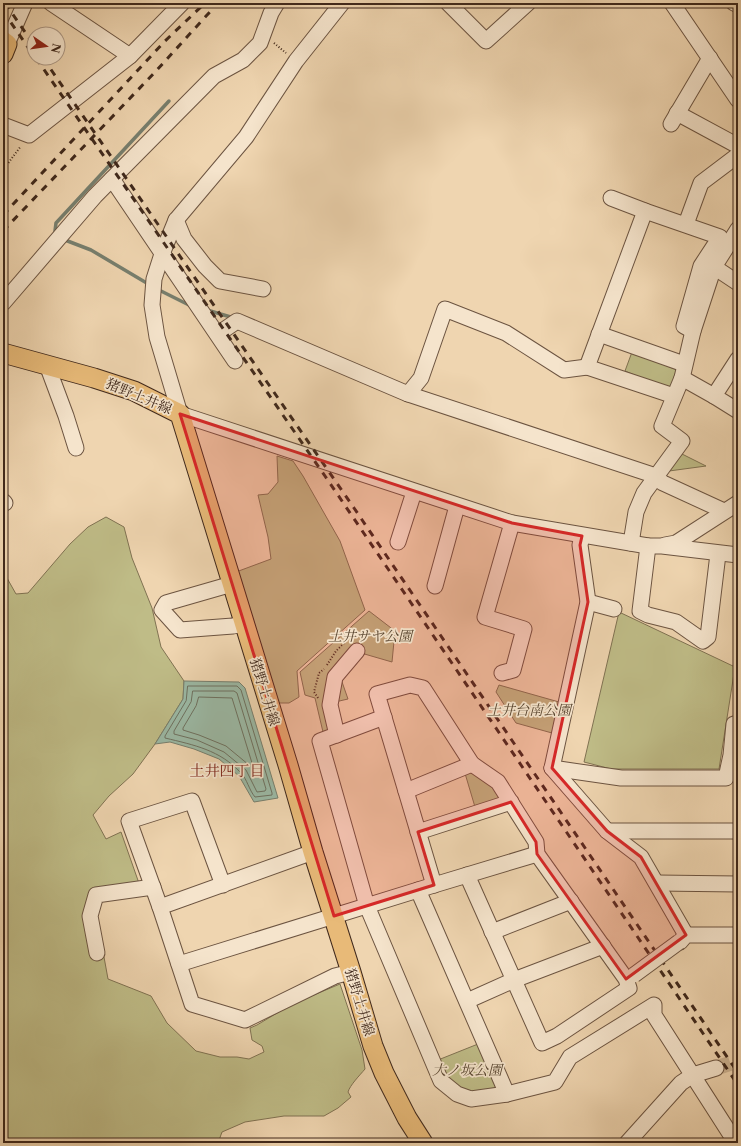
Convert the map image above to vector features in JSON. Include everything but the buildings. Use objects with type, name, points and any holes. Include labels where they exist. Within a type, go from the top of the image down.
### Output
[{"type":"main road","name":"猪野土井線","points":[[3,353],[134,391],[180,414],[288,765],[312,852],[334,916],[373,1046],[384,1073],[407,1118],[423,1143]]},
{"type":"street","points":[[4,46],[25,3]]},
{"type":"street","points":[[51,3],[130,56]]},
{"type":"street","points":[[3,125],[29,135],[130,56],[182,3]]},
{"type":"street","points":[[3,303],[95,196],[214,76],[243,60],[260,42],[271,13],[277,3]]},
{"type":"street","points":[[342,3],[296,61],[246,137],[176,220],[162,254],[154,278],[152,296],[157,337],[180,414],[512,523],[582,536],[738,556]]},
{"type":"street","points":[[453,5],[486,41],[528,3]]},
{"type":"street","points":[[672,3],[738,100]]},
{"type":"street","points":[[734,3],[738,5]]},
{"type":"street","points":[[710,58],[674,118],[738,146]]},
{"type":"street","points":[[686,224],[701,183],[738,155]]},
{"type":"street","points":[[112,179],[235,361]]},
{"type":"street","points":[[611,198],[720,237],[701,266],[684,326],[693,332]]},
{"type":"street","points":[[587,367],[645,210]]},
{"type":"street","points":[[176,220],[184,239],[205,266],[220,281],[263,289]]},
{"type":"street","points":[[631,543],[636,512],[644,493],[682,441],[662,426],[683,371],[693,332],[714,267],[738,229]]},
{"type":"street","points":[[714,267],[738,283]]},
{"type":"street","points":[[408,394],[421,378],[445,309],[506,333],[564,370],[587,367],[674,396]]},
{"type":"street","points":[[218,334],[237,321],[408,394],[650,474],[663,483],[724,511]]},
{"type":"street","points":[[599,334],[683,371],[714,396],[738,411]]},
{"type":"street","points":[[714,396],[738,359]]},
{"type":"street","points":[[47,365],[64,409],[76,448]]},
{"type":"street","points":[[398,542],[414,492]]},
{"type":"street","points":[[655,546],[676,542],[738,503]]},
{"type":"street","points":[[435,586],[457,506]]},
{"type":"street","points":[[502,673],[513,670],[524,629],[485,617],[512,523]]},
{"type":"street","points":[[552,768],[588,602],[580,545],[582,536]]},
{"type":"street","points":[[655,546],[640,611],[648,615],[676,622],[703,641],[708,637],[718,554]]},
{"type":"street","points":[[232,584],[166,603],[162,610],[180,630],[244,624]]},
{"type":"street","points":[[588,602],[614,609]]},
{"type":"street","points":[[337,735],[330,705],[335,677],[351,646]]},
{"type":"street","points":[[434,885],[377,694],[410,685],[423,688],[472,764],[498,782],[536,842],[537,854],[603,946],[630,977],[629,988],[557,1036],[542,1043],[467,875]]},
{"type":"street","points":[[384,717],[320,741],[367,906],[440,1081],[457,1094],[471,1099],[507,1094],[555,1082],[570,1057],[654,1005],[654,1015],[736,1143]]},
{"type":"street","points":[[552,768],[621,778],[732,776],[731,755],[734,724],[738,723]]},
{"type":"street","points":[[406,790],[472,764]]},
{"type":"street","points":[[552,768],[607,831],[642,857],[657,883],[683,938]]},
{"type":"street","points":[[223,885],[192,801],[130,821],[192,1004],[245,1020],[335,976],[351,972]]},
{"type":"street","points":[[418,832],[511,802]]},
{"type":"street","points":[[607,831],[738,831]]},
{"type":"street","points":[[160,907],[312,852]]},
{"type":"street","points":[[179,964],[537,854]]},
{"type":"street","points":[[657,883],[738,884]]},
{"type":"street","points":[[97,952],[90,916],[96,895],[153,887]]},
{"type":"street","points":[[418,890],[507,1094]]},
{"type":"street","points":[[492,932],[571,901]]},
{"type":"street","points":[[630,977],[683,938],[738,934]]},
{"type":"street","points":[[467,1001],[514,980],[603,946]]},
{"type":"street","points":[[627,1143],[681,1083],[693,1075],[716,1068]]},
{"type":"path","points":[[263,35],[296,61]]},
{"type":"path","points":[[3,170],[29,135]]},
{"type":"path","points":[[324,670],[336,651],[351,646]]},
{"type":"highlighted area","points":[[180,414],[512,523],[582,536],[580,545],[588,602],[552,768],[607,831],[641,857],[686,935],[626,979],[537,854],[536,842],[511,802],[418,832],[434,885],[334,916]]},
{"type":"green space","points":[[632,352],[677,370],[670,390],[625,371]]},
{"type":"green space","points":[[680,453],[706,466],[669,471]]},
{"type":"green space","points":[[277,456],[293,461],[303,476],[340,541],[365,610],[297,671],[299,697],[289,703],[275,703],[236,572],[271,559],[268,537],[258,495],[268,494],[278,482]]},
{"type":"green space","points":[[106,517],[124,527],[132,558],[152,608],[161,647],[184,681],[183,699],[155,744],[133,774],[109,796],[93,815],[106,839],[121,832],[141,889],[94,902],[108,979],[151,996],[167,1023],[196,1051],[220,1057],[249,1059],[264,1052],[262,1046],[252,1040],[250,1028],[292,1004],[340,984],[362,1050],[365,1069],[349,1089],[348,1092],[351,1097],[338,1108],[324,1116],[284,1116],[245,1122],[222,1132],[218,1143],[3,1143],[3,571],[16,594],[28,593],[70,544],[88,527]]},
{"type":"green space","name":"土井サヤ公園","points":[[369,611],[395,631],[392,662],[361,653],[341,679],[348,699],[335,702],[340,726],[323,732],[315,698],[305,695],[300,672]]},
{"type":"green space","points":[[619,612],[735,667],[719,769],[611,769],[584,762]]},
{"type":"green space","name":"土井台南公園","points":[[499,685],[559,702],[552,733],[516,723],[496,692]]},
{"type":"green space","points":[[471,768],[495,783],[502,799],[475,807],[464,770]]},
{"type":"green space","name":"大ノ坂公園","points":[[478,1044],[497,1087],[485,1092],[471,1092],[458,1088],[452,1084],[448,1080],[438,1060]]},
{"type":"water","points":[[184,681],[239,682],[245,688],[278,798],[254,802],[239,776],[219,759],[194,749],[170,742],[155,744],[183,699]]},
{"type":"waterway","points":[[58,234],[55,231],[56,223],[169,101]]},
{"type":"waterway","points":[[63,238],[91,250],[150,285]]},
{"type":"waterway","points":[[157,289],[191,306]]},
{"type":"waterway","points":[[207,310],[234,318]]},
{"type":"tunnel","points":[[716,1068],[738,1061]]},
{"type":"railway","points":[[5,3],[26,33]]},
{"type":"railway","points":[[3,215],[165,41],[205,3]]},
{"type":"railway","points":[[3,231],[156,71],[218,3]]},
{"type":"railway","points":[[3,11],[26,44]]},
{"type":"railway","points":[[42,66],[325,476],[738,1085]]},
{"type":"railway","points":[[49,66],[354,508],[738,1073]]},
{"type":"district","name":"土井四丁目","points":[[227,770]]}]
